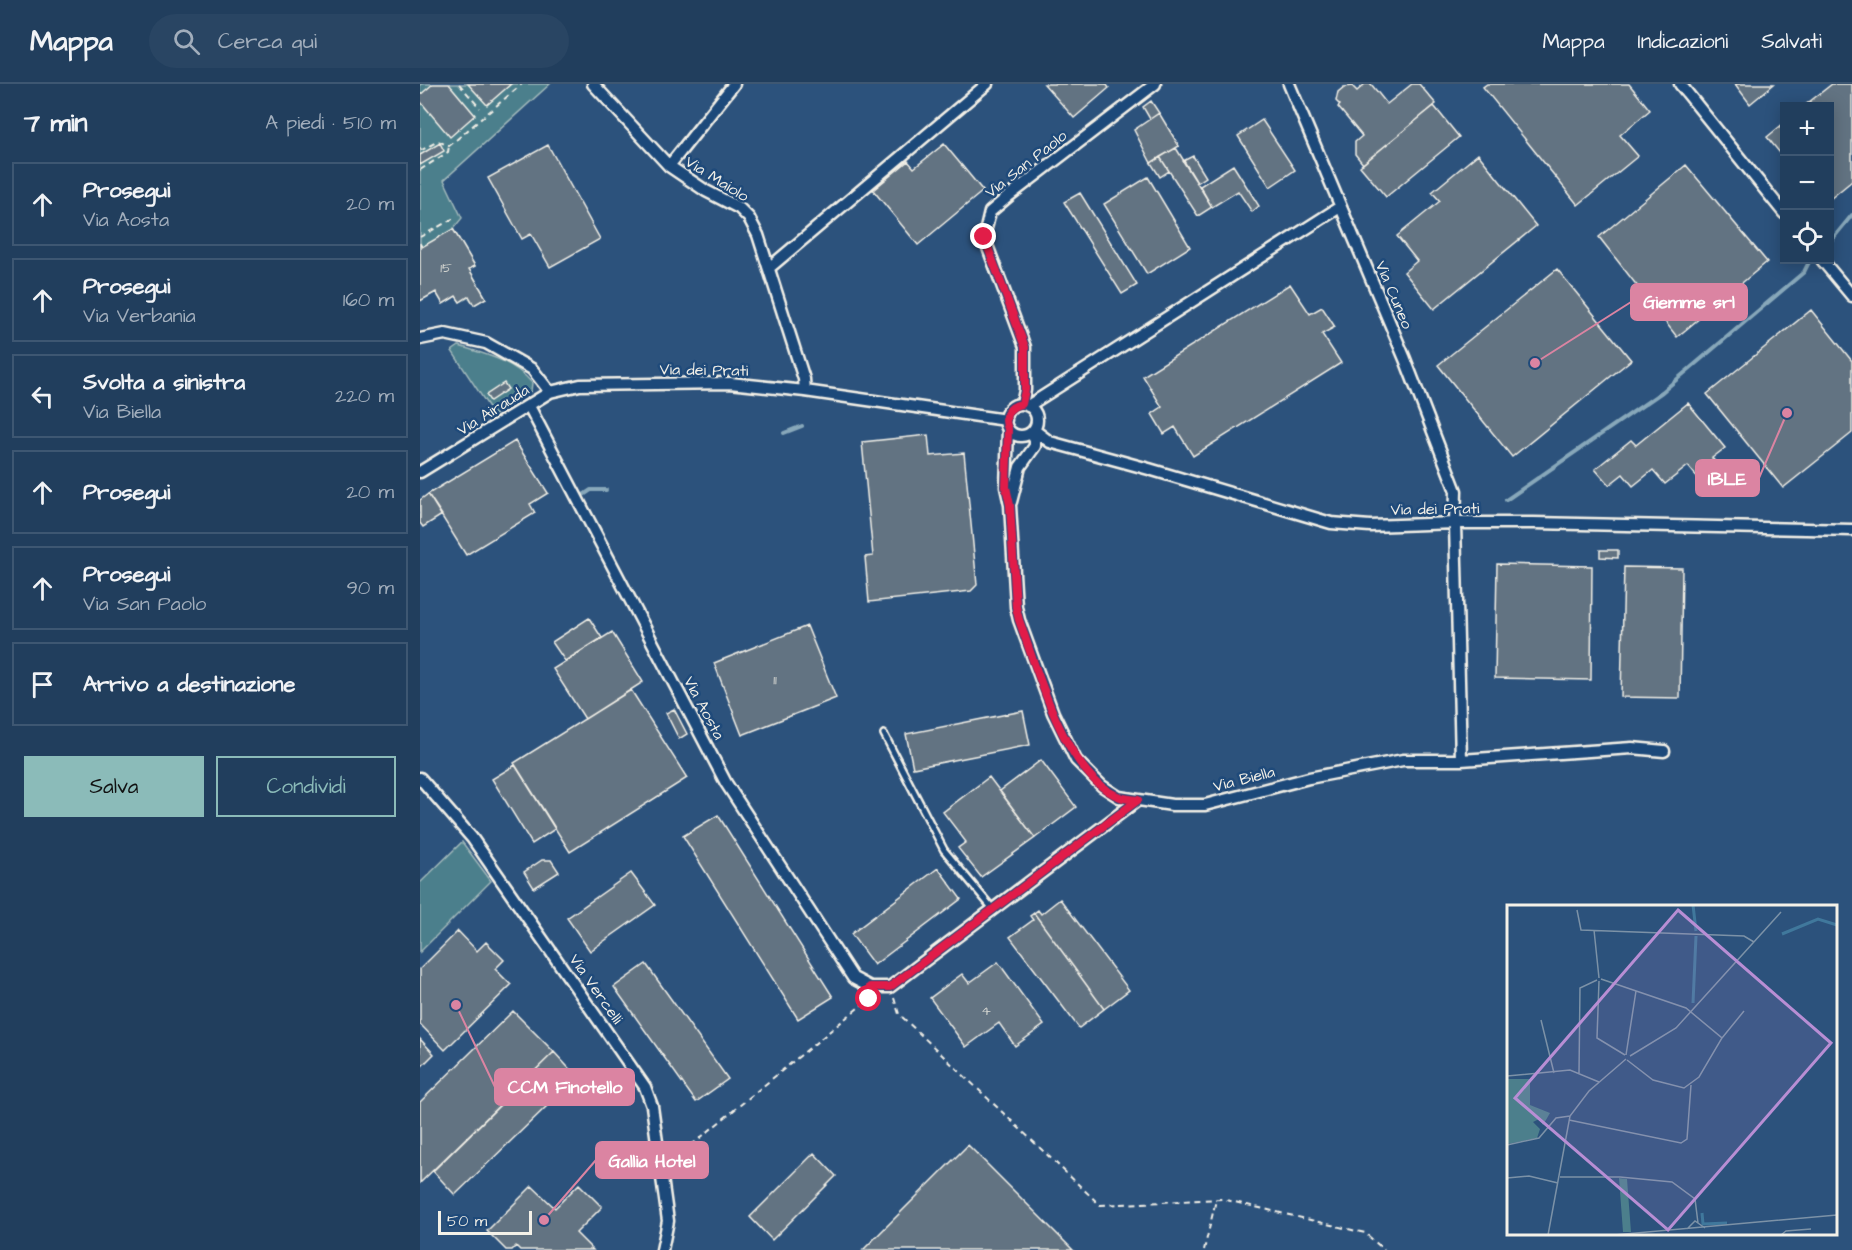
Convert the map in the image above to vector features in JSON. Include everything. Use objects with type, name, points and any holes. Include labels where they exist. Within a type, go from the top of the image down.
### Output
[{"type":"street","name":"Via Maiolo","points":[[593,84],[669,166],[706,191],[739,208],[749,218],[769,268],[804,379],[805,392]]},
{"type":"street","points":[[669,166],[734,84]]},
{"type":"street","points":[[769,268],[987,84]]},
{"type":"street","name":"Via San Paolo","points":[[1025,405],[1025,347],[984,237],[990,213],[1010,195],[1155,84]]},
{"type":"street","name":"Via Cuneo","points":[[1288,84],[1405,359],[1456,491],[1455,523]]},
{"type":"street","points":[[1680,84],[1783,210]]},
{"type":"street","points":[[1025,405],[1033,409],[1037,419],[1033,431],[1021,436],[1016,435],[1007,425],[1006,415],[1012,407],[1025,405],[1340,207]]},
{"type":"street","points":[[1825,264],[1852,296]]},
{"type":"street","points":[[420,339],[446,334],[486,343],[532,369],[550,392]]},
{"type":"street","name":"Via dei Prati","points":[[550,392],[580,385],[730,383],[805,392],[1007,425]]},
{"type":"street","name":"Via Airauda","points":[[420,472],[550,392]]},
{"type":"street","name":"Via Aosta","points":[[529,406],[726,783],[840,960],[853,978],[870,987]]},
{"type":"street","name":"Via Biella","points":[[1007,425],[1006,487],[1010,505],[1016,607],[1053,713],[1076,760],[1102,786],[1119,797],[1172,805],[1205,805],[1309,778],[1403,760],[1461,760],[1632,748],[1664,751]]},
{"type":"street","name":"Via dei Prati","points":[[1033,431],[1050,442],[1331,523],[1370,526],[1455,523],[1852,530]]},
{"type":"street","name":"Via Biella","points":[[1010,505],[1020,467],[1035,446],[1033,431]]},
{"type":"street","points":[[1455,523],[1461,760]]},
{"type":"street","name":"Via Vercelli","points":[[420,778],[472,838],[645,1088],[652,1106],[668,1221],[662,1250]]},
{"type":"street","points":[[870,987],[890,987],[1138,800]]},
{"type":"lane","points":[[884,734],[944,850],[993,909]]},
{"type":"path","points":[[459,84],[480,108]]},
{"type":"path","points":[[420,170],[448,152],[449,146],[522,84]]},
{"type":"path","points":[[420,149],[438,141],[449,146]]},
{"type":"path","points":[[420,237],[456,217]]},
{"type":"path","points":[[659,1154],[678,1151],[694,1143],[869,999],[870,987]]},
{"type":"path","points":[[890,987],[899,1014],[1100,1205],[1222,1199],[1365,1233],[1384,1250]]},
{"type":"path","points":[[1204,1250],[1216,1200]]},
{"type":"green space","points":[[420,84],[550,84],[444,180],[462,218],[453,229],[475,266],[469,269],[486,298],[474,305],[469,297],[460,302],[456,296],[443,304],[436,292],[420,301]]},
{"type":"green space","points":[[459,346],[489,355],[508,364],[525,375],[532,383],[531,391],[494,415],[452,351]],"holes":[[[504,384],[508,389],[490,400],[487,395]]]},
{"type":"green space","points":[[462,842],[491,881],[420,952],[420,883]]},
{"type":"building","points":[[433,84],[449,84],[475,115],[450,137],[420,101],[420,95]]},
{"type":"building","points":[[468,84],[511,84],[487,105]]},
{"type":"building","points":[[1044,84],[1106,84],[1109,88],[1074,118]]},
{"type":"building","points":[[1365,84],[1371,84],[1387,104],[1412,84],[1419,84],[1436,104],[1363,164],[1355,154],[1355,142],[1362,136],[1338,107],[1340,105],[1336,101],[1338,92],[1344,87],[1352,86],[1357,91]]},
{"type":"building","points":[[1487,84],[1629,84],[1650,110],[1620,135],[1638,156],[1578,205],[1483,87]]},
{"type":"building","points":[[1735,84],[1774,84],[1750,104]]},
{"type":"building","points":[[1832,84],[1852,84],[1852,181],[1834,196],[1834,102],[1809,102]]},
{"type":"building","points":[[1151,101],[1159,113],[1150,119],[1143,107]]},
{"type":"building","points":[[1434,106],[1459,137],[1386,197],[1360,166]]},
{"type":"building","points":[[1159,113],[1179,146],[1151,163],[1134,130]]},
{"type":"building","points":[[1262,120],[1295,170],[1270,187],[1238,136]]},
{"type":"building","points":[[1780,126],[1780,153],[1767,137]]},
{"type":"building","points":[[440,143],[444,151],[420,165],[420,155]]},
{"type":"building","points":[[944,144],[983,191],[918,245],[873,190],[908,161],[914,168]]},
{"type":"building","points":[[548,145],[600,239],[550,267],[531,234],[522,239],[488,178]]},
{"type":"building","points":[[1176,148],[1212,207],[1198,216],[1160,157]]},
{"type":"building","points":[[1478,154],[1536,226],[1434,309],[1404,272],[1417,261],[1397,236],[1440,201],[1432,192]]},
{"type":"building","points":[[1193,156],[1206,177],[1197,183],[1183,161]]},
{"type":"building","points":[[1160,157],[1169,171],[1160,177],[1151,163]]},
{"type":"building","points":[[1233,165],[1259,206],[1252,212],[1238,191],[1212,207],[1200,186]]},
{"type":"building","points":[[1686,165],[1767,262],[1677,337],[1599,237]]},
{"type":"building","points":[[1148,177],[1190,247],[1147,274],[1104,204]]},
{"type":"building","points":[[1080,193],[1137,285],[1122,294],[1064,202]]},
{"type":"building","points":[[453,229],[475,266],[469,269],[486,298],[474,305],[469,296],[460,302],[456,296],[443,304],[436,292],[420,301],[420,243],[422,247]]},
{"type":"building","points":[[1557,269],[1631,360],[1512,457],[1438,365]]},
{"type":"building","points":[[1290,284],[1310,314],[1322,307],[1335,327],[1322,334],[1341,363],[1193,456],[1175,427],[1164,434],[1152,414],[1162,407],[1143,376]]},
{"type":"building","points":[[1811,310],[1852,361],[1852,433],[1783,488],[1707,394]]},
{"type":"building","points":[[504,383],[508,389],[490,401],[486,395]]},
{"type":"building","points":[[1688,403],[1725,448],[1712,458],[1722,470],[1704,485],[1688,466],[1665,484],[1653,470],[1633,486],[1623,474],[1609,485],[1595,469],[1631,440],[1636,445]]},
{"type":"building","points":[[928,435],[930,456],[964,453],[977,585],[971,591],[869,602],[865,557],[873,556],[862,442]]},
{"type":"building","points":[[515,441],[548,493],[530,504],[535,513],[466,555],[428,494]]},
{"type":"building","points":[[428,494],[442,515],[423,527],[420,523],[420,500]]},
{"type":"building","points":[[1600,550],[1618,550],[1618,558],[1600,557]]},
{"type":"building","points":[[1497,564],[1592,566],[1591,680],[1495,678]]},
{"type":"building","points":[[1624,567],[1682,568],[1680,698],[1621,697]]},
{"type":"building","points":[[589,618],[602,638],[565,661],[552,642]]},
{"type":"building","points":[[807,626],[836,698],[742,735],[714,663]]},
{"type":"building","points":[[612,632],[643,682],[585,719],[553,669]]},
{"type":"building","points":[[631,690],[687,778],[570,852],[514,763]]},
{"type":"building","points":[[674,709],[687,734],[679,739],[666,713]]},
{"type":"building","points":[[1023,711],[1030,745],[913,768],[906,734]]},
{"type":"building","points":[[1041,760],[1076,807],[1035,838],[1000,791]]},
{"type":"building","points":[[515,765],[555,829],[532,844],[492,779]]},
{"type":"building","points":[[989,777],[1035,838],[981,877],[958,848],[966,842],[943,812]]},
{"type":"building","points":[[718,815],[833,997],[798,1019],[683,836]]},
{"type":"building","points":[[542,860],[551,860],[559,872],[534,888],[524,872]]},
{"type":"building","points":[[938,868],[961,899],[874,965],[851,934]]},
{"type":"building","points":[[631,873],[655,905],[590,951],[567,918]]},
{"type":"building","points":[[1060,899],[1129,990],[1104,1009],[1034,913],[1038,910],[1041,914]]},
{"type":"building","points":[[1034,913],[1104,1009],[1079,1028],[1010,937],[1033,920],[1030,916]]},
{"type":"building","points":[[458,931],[477,951],[486,942],[504,960],[495,969],[511,985],[445,1050],[420,1024],[420,969]]},
{"type":"building","points":[[998,962],[1044,1025],[1015,1046],[999,1023],[966,1047],[930,998],[962,974],[969,983]]},
{"type":"building","points":[[646,964],[728,1079],[696,1102],[614,987]]},
{"type":"building","points":[[513,1011],[554,1052],[420,1183],[420,1102]]},
{"type":"building","points":[[420,1039],[434,1054],[420,1068]]},
{"type":"building","points":[[554,1052],[577,1077],[455,1195],[433,1171]]},
{"type":"building","points":[[968,1145],[1073,1250],[863,1250]]},
{"type":"building","points":[[814,1153],[836,1176],[772,1240],[750,1217]]},
{"type":"building","points":[[579,1184],[602,1207],[576,1233],[593,1250],[520,1250],[516,1246],[512,1250],[506,1250],[487,1231],[532,1186],[555,1208]]},
{"type":"waterway","points":[[1834,237],[1852,215]]},
{"type":"waterway","points":[[1506,500],[1662,392],[1804,272],[1808,264]]},
{"type":"waterway","points":[[784,433],[802,426]]},
{"type":"waterway","points":[[585,494],[591,490],[606,490]]},
{"type":"place","name":"Giemme srl","points":[[1535,363]]},
{"type":"place","name":"IBLE","points":[[1787,413]]},
{"type":"place","name":"CCM Finotello","points":[[456,1005]]},
{"type":"place","name":"Gallia Hotel","points":[[544,1220]]},
{"type":"route","points":[[869,999],[870,987],[890,987],[1138,800],[1119,797],[1102,786],[1076,760],[1053,713],[1019,620],[1016,607],[1010,505],[1006,487],[1008,429],[1006,415],[1012,407],[1022,404],[1025,390],[1025,347],[984,237]]}]
